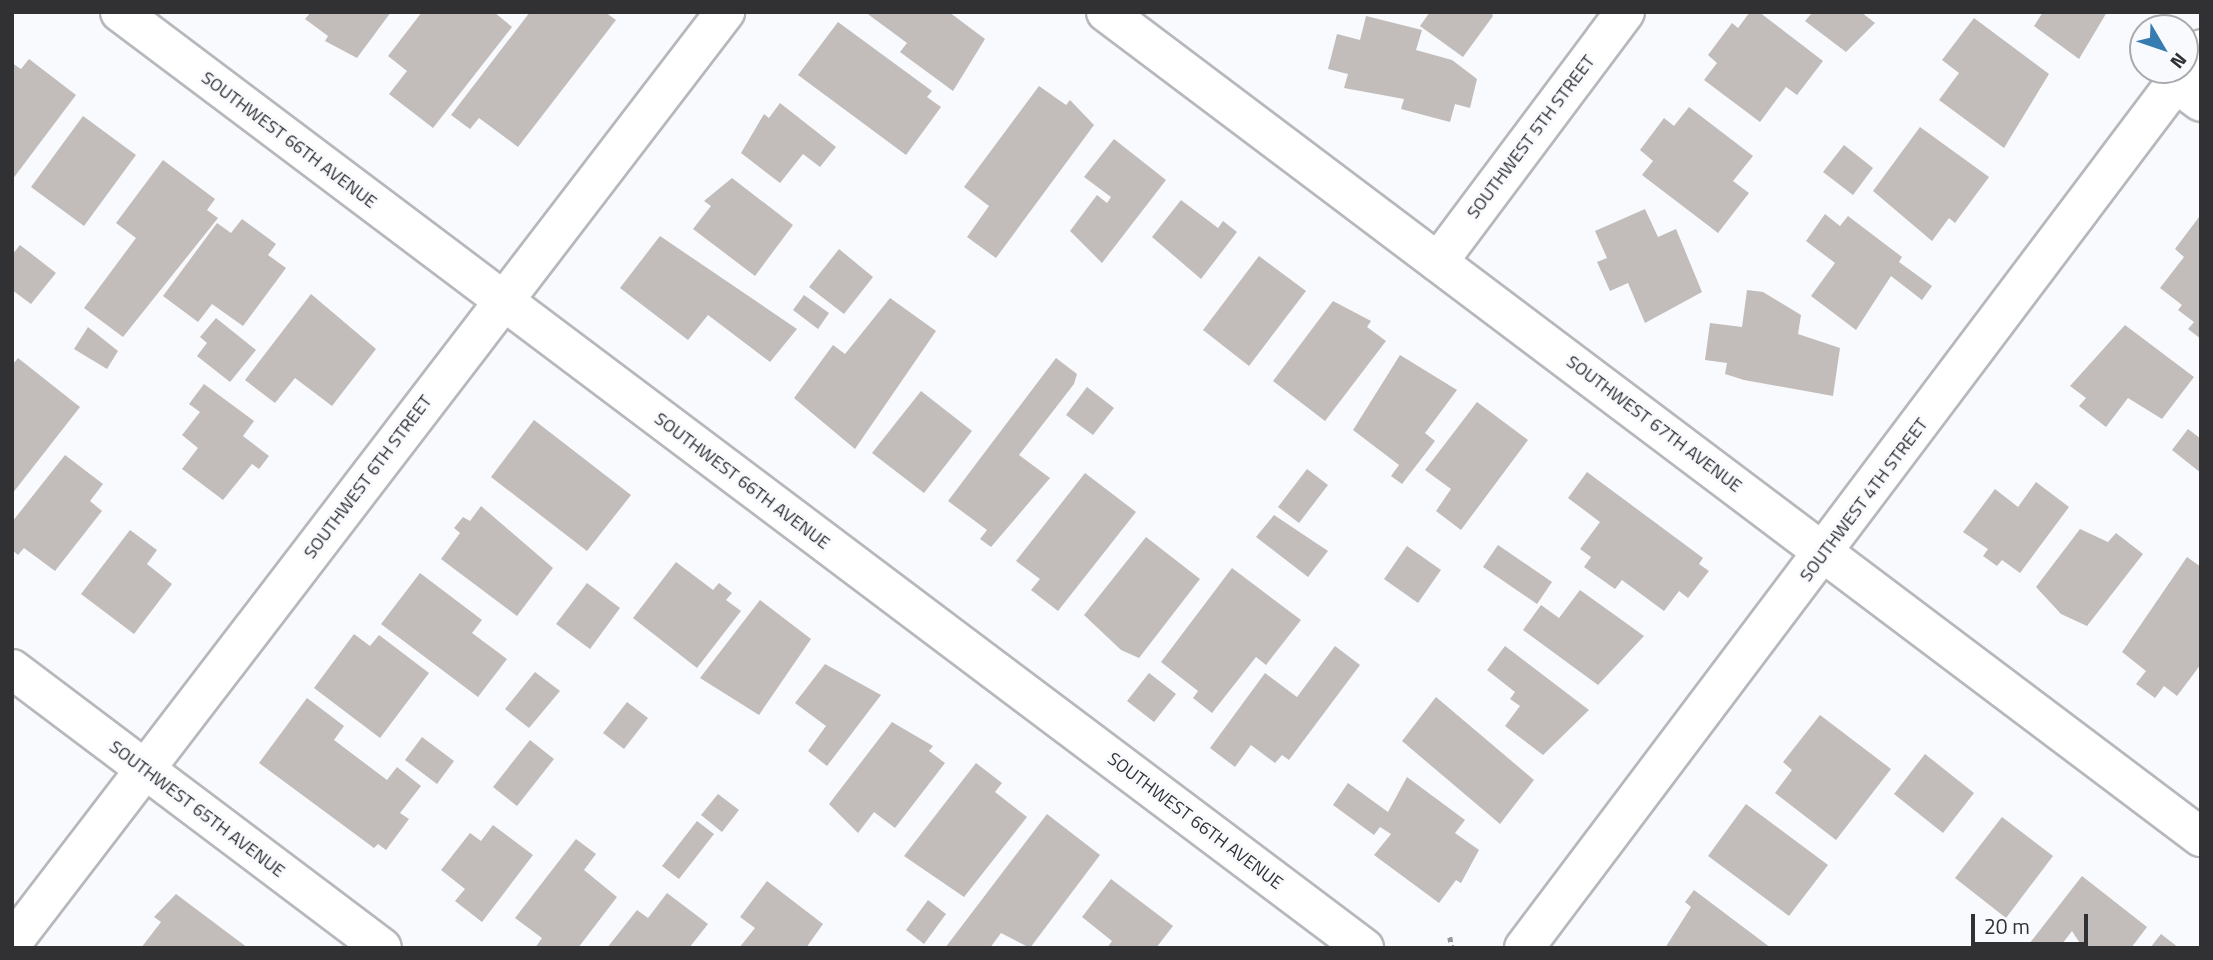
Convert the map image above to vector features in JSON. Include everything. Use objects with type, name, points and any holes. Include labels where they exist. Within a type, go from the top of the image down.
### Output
[{"type":"street","name":"SOUTHWEST 66TH AVENUE","points":[[120,12],[1364,948]]},
{"type":"street","name":"SOUTHWEST 6TH STREET","points":[[12,943],[725,12]]},
{"type":"street","name":"SOUTHWEST 67TH AVENUE","points":[[1106,12],[2201,837]]},
{"type":"street","name":"SOUTHWEST 5TH STREET","points":[[1438,262],[1625,12]]},
{"type":"street","name":"SOUTHWEST 4TH STREET","points":[[1524,948],[1825,553],[2188,92],[2201,49]]},
{"type":"street","name":"SOUTHWEST 65TH AVENUE","points":[[12,669],[382,948]]},
{"type":"path","points":[[1450,937],[1452,948]]},
{"type":"building","points":[[311,12],[391,12],[357,58],[325,41],[328,36],[305,19]]},
{"type":"building","points":[[422,12],[494,12],[512,27],[433,128],[389,94],[407,71],[388,56]]},
{"type":"building","points":[[530,12],[605,12],[616,20],[518,147],[479,118],[470,129],[451,115]]},
{"type":"building","points":[[865,12],[949,12],[985,39],[953,91],[900,52],[907,43]]},
{"type":"building","points":[[1430,12],[1491,12],[1493,16],[1463,57],[1420,26]]},
{"type":"building","points":[[1750,12],[1759,12],[1823,61],[1797,95],[1786,87],[1760,122],[1704,80],[1717,63],[1708,55],[1732,23],[1738,28]]},
{"type":"building","points":[[1813,12],[1861,12],[1875,23],[1846,52],[1805,21]]},
{"type":"building","points":[[2043,12],[2107,12],[2079,59],[2034,26]]},
{"type":"building","points":[[1366,16],[1422,30],[1416,50],[1452,60],[1477,79],[1470,108],[1455,104],[1450,122],[1401,109],[1404,99],[1344,88],[1348,74],[1328,69],[1337,34],[1360,40]]},
{"type":"building","points":[[1974,18],[2049,74],[2004,148],[1939,100],[1959,73],[1942,60]]},
{"type":"building","points":[[838,22],[932,91],[927,97],[941,107],[906,155],[798,75]]},
{"type":"building","points":[[29,59],[76,95],[12,180],[12,63],[21,69]]},
{"type":"building","points":[[1039,86],[1066,105],[1070,100],[1094,125],[996,258],[967,237],[989,206],[964,187]]},
{"type":"building","points":[[780,103],[836,147],[820,167],[803,154],[780,183],[741,153],[764,114],[769,118]]},
{"type":"building","points":[[1689,107],[1753,156],[1733,181],[1749,193],[1718,233],[1642,175],[1653,161],[1640,150],[1664,118],[1674,126]]},
{"type":"building","points":[[83,116],[136,155],[84,226],[31,187]]},
{"type":"building","points":[[1920,127],[1989,177],[1955,223],[1949,218],[1932,241],[1873,191]]},
{"type":"building","points":[[1114,139],[1166,180],[1102,263],[1070,231],[1097,195],[1107,203],[1111,197],[1084,177]]},
{"type":"building","points":[[1844,145],[1873,168],[1853,195],[1823,172]]},
{"type":"building","points":[[163,160],[215,199],[207,210],[218,218],[123,337],[84,308],[136,238],[116,223]]},
{"type":"building","points":[[732,178],[793,225],[755,276],[693,229],[711,206],[704,201]]},
{"type":"building","points":[[1181,200],[1218,228],[1223,221],[1237,232],[1201,279],[1152,237]]},
{"type":"building","points":[[1645,209],[1658,237],[1676,229],[1702,292],[1645,323],[1628,283],[1610,291],[1597,262],[1607,258],[1595,231]]},
{"type":"building","points":[[1825,214],[1840,226],[1848,216],[1902,257],[1899,262],[1932,286],[1922,300],[1891,276],[1856,330],[1811,296],[1835,263],[1806,241]]},
{"type":"building","points":[[2199,217],[2201,339],[2188,329],[2194,322],[2178,310],[2182,305],[2160,288],[2184,257],[2175,249]]},
{"type":"building","points":[[242,219],[276,244],[268,255],[286,268],[243,326],[212,304],[198,322],[163,296],[217,223],[231,233]]},
{"type":"building","points":[[660,236],[797,329],[770,362],[708,315],[688,340],[620,288]]},
{"type":"building","points":[[20,245],[56,273],[31,304],[12,290],[12,255]]},
{"type":"building","points":[[839,249],[873,277],[844,314],[809,287]]},
{"type":"building","points":[[1259,256],[1306,291],[1249,366],[1203,330]]},
{"type":"building","points":[[1747,290],[1763,292],[1801,315],[1798,334],[1840,348],[1833,396],[1744,380],[1725,374],[1727,363],[1705,360],[1710,323],[1742,327]]},
{"type":"building","points":[[311,294],[376,349],[332,406],[295,378],[275,403],[245,380]]},
{"type":"building","points":[[804,295],[829,313],[818,329],[793,310]]},
{"type":"building","points":[[890,298],[936,331],[855,449],[794,398],[833,345],[845,354]]},
{"type":"building","points":[[1333,301],[1371,321],[1367,327],[1386,341],[1325,421],[1273,381]]},
{"type":"building","points":[[216,318],[256,350],[230,382],[197,356],[207,343],[200,337]]},
{"type":"building","points":[[2125,325],[2194,377],[2162,419],[2128,398],[2106,427],[2079,406],[2086,398],[2070,386]]},
{"type":"building","points":[[88,327],[118,351],[107,369],[74,349]]},
{"type":"building","points":[[1400,355],[1457,390],[1425,433],[1435,441],[1402,484],[1391,476],[1399,465],[1353,430]]},
{"type":"building","points":[[18,358],[80,407],[12,494],[12,365]]},
{"type":"building","points":[[1056,358],[1077,374],[1074,384],[1019,455],[1050,478],[991,547],[980,539],[987,530],[948,501]]},
{"type":"building","points":[[204,384],[254,421],[243,436],[269,456],[259,469],[252,464],[223,500],[182,469],[198,448],[182,435],[200,412],[189,404]]},
{"type":"building","points":[[1087,387],[1114,408],[1093,435],[1066,415]]},
{"type":"building","points":[[921,391],[972,431],[924,493],[872,453]]},
{"type":"building","points":[[1477,402],[1528,440],[1461,530],[1436,511],[1451,489],[1425,470]]},
{"type":"building","points":[[534,420],[631,495],[587,551],[491,477]]},
{"type":"building","points":[[2188,429],[2201,439],[2201,473],[2172,450]]},
{"type":"building","points":[[65,455],[103,484],[90,501],[102,511],[55,571],[24,548],[18,555],[12,550],[12,522]]},
{"type":"building","points":[[1307,469],[1328,485],[1299,523],[1278,507]]},
{"type":"building","points":[[1587,472],[1703,558],[1699,564],[1709,571],[1688,598],[1679,591],[1664,611],[1622,580],[1615,589],[1584,567],[1591,557],[1580,549],[1600,522],[1568,498]]},
{"type":"building","points":[[1085,473],[1136,512],[1058,611],[1031,590],[1040,579],[1016,561]]},
{"type":"building","points":[[2036,482],[2069,507],[2020,573],[2002,560],[1997,566],[1983,556],[1988,549],[1963,532],[1995,489],[2018,507]]},
{"type":"building","points":[[481,506],[553,568],[517,616],[441,559],[460,533],[454,528],[463,517],[470,521]]},
{"type":"building","points":[[1274,515],[1328,551],[1308,577],[1256,537]]},
{"type":"building","points":[[2080,529],[2108,542],[2116,533],[2143,554],[2087,626],[2061,614],[2036,587]]},
{"type":"building","points":[[130,530],[157,550],[147,564],[172,584],[134,634],[81,594]]},
{"type":"building","points":[[1146,537],[1200,579],[1139,658],[1121,650],[1084,615]]},
{"type":"building","points":[[1498,545],[1552,582],[1537,604],[1483,567]]},
{"type":"building","points":[[1407,546],[1441,570],[1418,603],[1384,579]]},
{"type":"building","points":[[2187,557],[2201,567],[2201,664],[2177,696],[2164,686],[2155,698],[2136,684],[2146,671],[2122,652]]},
{"type":"building","points":[[676,562],[713,590],[719,583],[732,593],[726,600],[741,611],[697,668],[633,618]]},
{"type":"building","points":[[1232,568],[1301,620],[1266,665],[1256,657],[1212,713],[1193,698],[1198,691],[1161,662]]},
{"type":"building","points":[[420,573],[482,620],[472,633],[507,659],[478,697],[381,624]]},
{"type":"building","points":[[587,583],[620,608],[590,649],[556,624]]},
{"type":"building","points":[[1580,590],[1644,636],[1598,685],[1523,630],[1541,605],[1559,618]]},
{"type":"building","points":[[760,600],[811,639],[759,715],[700,678]]},
{"type":"building","points":[[354,634],[370,646],[379,635],[429,673],[380,738],[314,688]]},
{"type":"building","points":[[1335,646],[1360,665],[1289,760],[1282,755],[1275,763],[1251,745],[1235,767],[1210,748],[1265,673],[1297,697]]},
{"type":"building","points":[[1505,646],[1589,710],[1543,755],[1505,726],[1520,706],[1510,699],[1515,692],[1487,670]]},
{"type":"building","points":[[825,664],[881,695],[827,766],[808,751],[826,726],[795,703]]},
{"type":"building","points":[[535,672],[560,691],[529,728],[505,709]]},
{"type":"building","points":[[1149,673],[1176,694],[1154,722],[1127,701]]},
{"type":"building","points":[[1436,697],[1534,780],[1500,824],[1402,741]]},
{"type":"building","points":[[307,698],[344,726],[334,740],[387,780],[397,767],[421,786],[400,813],[409,819],[386,850],[378,844],[374,848],[259,763]]},
{"type":"building","points":[[627,702],[648,718],[624,749],[603,733]]},
{"type":"building","points":[[1820,715],[1891,769],[1836,840],[1775,793],[1792,770],[1783,762]]},
{"type":"building","points":[[892,722],[933,746],[929,751],[945,763],[895,828],[874,812],[858,833],[829,804]]},
{"type":"building","points":[[422,737],[454,761],[437,784],[405,760]]},
{"type":"building","points":[[530,740],[554,759],[517,806],[493,787]]},
{"type":"building","points":[[1925,754],[1974,793],[1943,833],[1894,794]]},
{"type":"building","points":[[976,763],[1002,783],[995,792],[1027,817],[964,897],[904,856]]},
{"type":"building","points":[[1407,777],[1465,820],[1455,833],[1479,850],[1461,883],[1456,880],[1439,903],[1374,855],[1391,834],[1380,827],[1374,835],[1333,805],[1348,783],[1388,812]]},
{"type":"building","points":[[718,794],[739,810],[722,832],[701,815]]},
{"type":"building","points":[[1746,804],[1828,865],[1789,916],[1708,856]]},
{"type":"building","points":[[1047,814],[1100,855],[1030,948],[1001,933],[990,948],[945,948]]},
{"type":"building","points":[[2002,817],[2053,856],[2006,918],[1955,878]]},
{"type":"building","points":[[697,821],[714,834],[679,879],[662,866]]},
{"type":"building","points":[[493,825],[533,855],[482,922],[455,901],[465,889],[441,870],[470,833],[481,841]]},
{"type":"building","points":[[576,839],[596,854],[584,870],[617,897],[578,948],[535,948],[542,938],[515,918]]},
{"type":"building","points":[[2082,876],[2147,927],[2131,948],[2083,948],[2072,931],[2059,948],[2029,944]]},
{"type":"building","points":[[1111,879],[1173,926],[1156,948],[1107,948],[1112,941],[1082,917]]},
{"type":"building","points":[[767,881],[823,924],[806,948],[739,948],[755,928],[740,917]]},
{"type":"building","points":[[1694,890],[1771,948],[1665,948],[1691,907],[1685,902]]},
{"type":"building","points":[[667,893],[708,924],[689,948],[607,948],[637,910],[648,918]]},
{"type":"building","points":[[176,894],[248,948],[141,948],[161,922],[154,917]]},
{"type":"building","points":[[928,900],[946,914],[924,944],[906,930]]},
{"type":"building","points":[[2161,934],[2179,948],[2150,948]]}]
